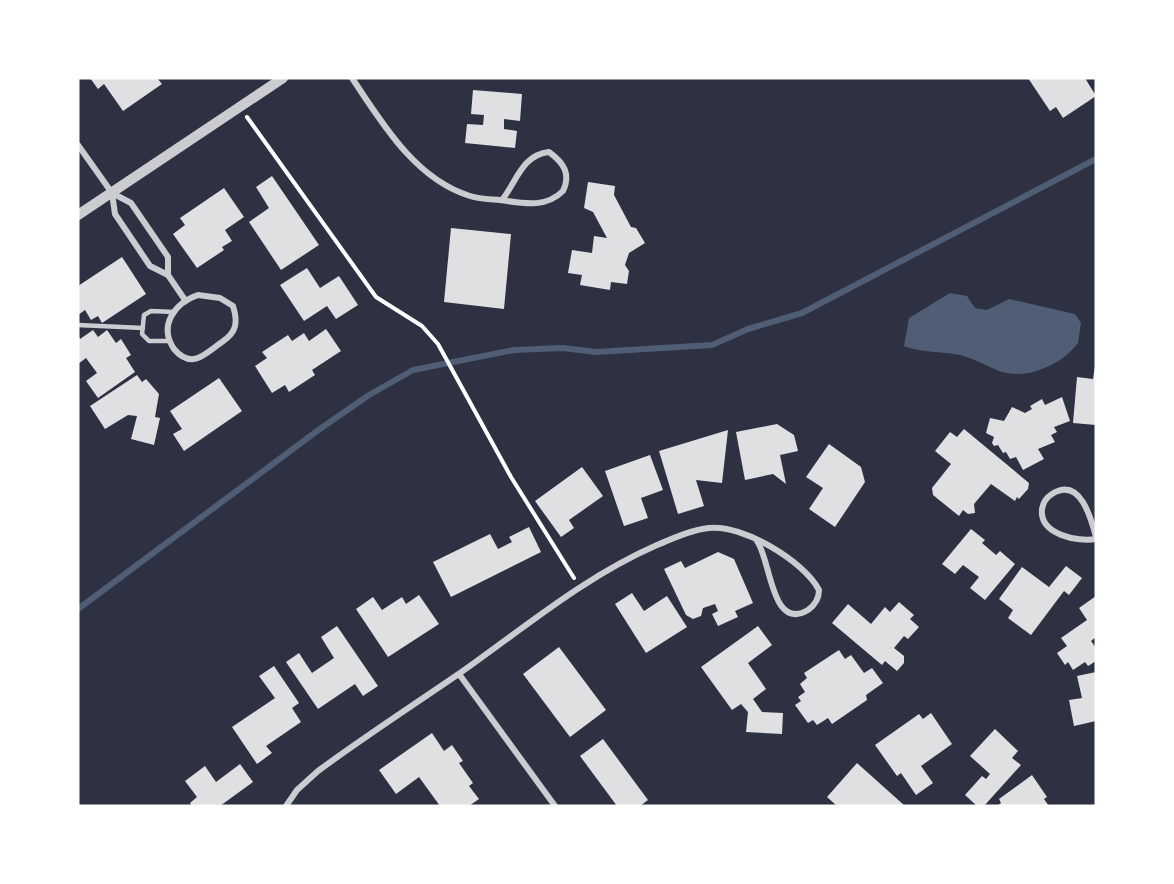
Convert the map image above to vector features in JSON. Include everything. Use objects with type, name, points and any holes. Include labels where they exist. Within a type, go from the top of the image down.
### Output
[{"type":"street","points":[[78,215],[283,78]]},
{"type":"street","points":[[352,78],[405,151],[428,174],[470,196],[530,204],[546,202],[558,196],[567,182],[564,166],[549,153],[538,153],[519,170],[514,185],[502,200]]},
{"type":"street","points":[[78,145],[112,193],[131,203],[168,257],[168,275]]},
{"type":"street","points":[[112,193],[115,214],[150,266],[168,275],[185,300]]},
{"type":"street","points":[[198,295],[220,298],[233,306],[237,320],[234,332],[197,359],[187,359],[177,353],[169,341],[167,331],[174,312],[185,300],[198,295]]},
{"type":"street","points":[[1069,489],[1076,492],[1091,519],[1096,538],[1070,538],[1056,533],[1043,515],[1042,507],[1046,498],[1060,490],[1069,489]]},
{"type":"street","points":[[286,806],[297,790],[318,771],[380,725],[459,674],[580,586],[638,554],[687,533],[708,528],[728,528],[757,541],[789,559],[815,581],[819,590],[816,603],[807,611],[788,613],[781,607],[771,586],[764,551],[757,541]]},
{"type":"street","points":[[459,674],[555,806]]},
{"type":"lane","points":[[169,341],[149,341],[142,334],[144,315],[151,311],[174,312]]},
{"type":"lane","points":[[78,325],[143,328]]},
{"type":"path","points":[[240,107],[376,297],[422,326],[438,344],[499,454],[580,586]]},
{"type":"water","points":[[950,293],[967,296],[975,308],[987,310],[1009,299],[1075,314],[1081,323],[1078,343],[1063,358],[1053,364],[1020,374],[999,371],[960,355],[917,350],[904,346],[909,318]]},
{"type":"building","points":[[90,78],[157,78],[162,84],[123,111],[104,84],[98,89]]},
{"type":"building","points":[[1028,78],[1085,78],[1096,96],[1063,118],[1056,107],[1050,111]]},
{"type":"building","points":[[473,90],[522,94],[520,121],[504,119],[504,129],[517,131],[515,148],[465,143],[467,124],[483,125],[484,115],[471,114]]},
{"type":"building","points":[[272,176],[319,245],[281,270],[249,222],[269,208],[256,187]]},
{"type":"building","points":[[588,182],[615,186],[614,195],[631,227],[636,228],[645,243],[629,253],[625,265],[629,271],[627,284],[611,282],[610,290],[580,285],[582,275],[568,273],[572,250],[592,253],[594,236],[607,238],[593,212],[584,208]]},
{"type":"building","points":[[224,188],[244,217],[225,230],[232,241],[222,247],[224,250],[197,268],[173,234],[185,225],[180,218]]},
{"type":"building","points":[[451,228],[511,234],[504,309],[444,302]]},
{"type":"building","points":[[122,257],[146,294],[102,323],[98,316],[91,320],[85,310],[78,315],[78,286]]},
{"type":"building","points":[[307,268],[320,288],[339,276],[358,305],[336,319],[327,306],[304,321],[280,285]]},
{"type":"building","points":[[326,329],[341,351],[312,370],[315,375],[289,392],[285,385],[272,393],[255,366],[267,358],[262,352],[288,335],[292,341],[304,333],[309,341]]},
{"type":"building","points":[[93,330],[98,337],[107,330],[116,343],[121,339],[131,355],[126,358],[135,372],[98,398],[86,381],[97,373],[86,358],[78,364],[78,335],[80,339]]},
{"type":"building","points":[[1095,366],[1096,425],[1073,423],[1077,377],[1093,379]]},
{"type":"building","points":[[137,375],[142,382],[146,379],[159,394],[155,417],[160,418],[154,445],[131,439],[137,416],[128,415],[105,429],[90,406]]},
{"type":"building","points":[[219,378],[242,411],[184,451],[173,434],[182,429],[170,411]]},
{"type":"building","points":[[1062,397],[1070,421],[1054,427],[1057,432],[1051,435],[1055,442],[1038,449],[1044,459],[1023,470],[1016,457],[1010,459],[998,445],[994,446],[992,443],[994,437],[986,433],[990,418],[1004,421],[1012,407],[1025,413],[1032,409],[1030,406],[1042,399],[1045,405]]},
{"type":"building","points":[[777,424],[794,435],[798,451],[780,455],[786,484],[773,474],[745,480],[736,432]]},
{"type":"building","points":[[964,429],[1029,483],[1028,489],[1019,499],[1017,497],[1015,501],[991,484],[974,504],[975,513],[968,514],[963,510],[959,516],[933,495],[932,488],[951,464],[935,451],[950,432],[957,437]]},
{"type":"building","points":[[728,430],[722,483],[696,480],[704,506],[678,514],[659,451]]},
{"type":"building","points":[[829,444],[861,467],[865,482],[835,527],[809,509],[823,488],[806,477]]},
{"type":"building","points":[[650,455],[663,490],[641,498],[648,518],[624,526],[605,471]]},
{"type":"building","points":[[582,467],[603,496],[569,520],[574,528],[561,537],[535,501]]},
{"type":"building","points":[[529,527],[541,552],[451,597],[433,562],[490,534],[498,549],[512,542],[509,537]]},
{"type":"building","points":[[971,529],[985,540],[982,543],[996,555],[1000,551],[1015,564],[985,600],[970,588],[979,577],[963,565],[955,574],[942,564]]},
{"type":"building","points":[[718,552],[734,559],[753,603],[735,611],[738,617],[718,626],[712,614],[718,611],[715,604],[703,608],[701,616],[693,619],[686,615],[664,569],[681,561],[685,568]]},
{"type":"building","points":[[1066,566],[1082,578],[1069,595],[1064,591],[1031,635],[1008,618],[1013,610],[999,599],[1022,567],[1049,587]]},
{"type":"building","points":[[632,593],[644,611],[667,596],[687,627],[646,653],[615,604]]},
{"type":"building","points":[[419,595],[439,624],[388,657],[356,609],[373,597],[382,610],[402,597],[406,604]]},
{"type":"building","points":[[1096,596],[1096,637],[1091,641],[1096,648],[1096,661],[1088,666],[1085,662],[1073,670],[1068,662],[1065,665],[1057,653],[1067,646],[1061,638],[1087,620],[1079,608]]},
{"type":"building","points":[[899,602],[914,615],[910,619],[919,627],[908,639],[904,636],[894,648],[904,656],[904,663],[897,671],[885,661],[882,665],[832,623],[848,604],[871,624],[885,607],[890,612]]},
{"type":"building","points":[[337,626],[378,686],[363,696],[355,684],[318,709],[286,662],[299,653],[312,673],[334,658],[321,637]]},
{"type":"building","points":[[758,626],[772,645],[748,663],[766,689],[753,699],[762,712],[783,713],[782,734],[746,732],[748,712],[741,704],[732,710],[701,667]]},
{"type":"building","points":[[559,647],[606,710],[570,737],[523,674]]},
{"type":"building","points":[[839,650],[845,659],[851,655],[864,673],[872,668],[883,683],[866,695],[867,700],[832,724],[828,718],[817,725],[813,720],[808,723],[795,705],[801,701],[798,697],[805,692],[800,684],[807,678],[804,673]]},
{"type":"building","points":[[274,666],[299,703],[292,708],[301,722],[266,746],[272,753],[257,764],[232,727],[275,698],[259,676]]},
{"type":"building","points":[[1096,672],[1096,721],[1074,726],[1069,700],[1082,698],[1077,676]]},
{"type":"building","points":[[931,713],[952,744],[921,766],[933,783],[916,795],[901,773],[897,776],[875,745],[919,714],[923,719]]},
{"type":"building","points":[[995,729],[1018,751],[1012,758],[1021,765],[984,806],[977,806],[965,795],[982,776],[986,779],[990,774],[970,756]]},
{"type":"building","points":[[432,733],[444,751],[452,745],[463,761],[459,763],[473,783],[469,786],[479,799],[469,806],[440,806],[419,777],[396,794],[379,770]]},
{"type":"building","points":[[603,739],[648,800],[640,806],[617,806],[580,756]]},
{"type":"building","points":[[857,763],[905,806],[837,806],[827,797]]},
{"type":"building","points":[[240,764],[253,782],[220,806],[192,806],[190,803],[197,797],[185,781],[205,766],[216,782]]},
{"type":"building","points":[[1032,775],[1047,797],[1044,799],[1049,806],[997,806],[1001,803],[999,799]]},
{"type":"waterway","points":[[78,609],[317,431],[369,395],[413,370],[514,350],[563,348],[596,352],[712,345],[748,329],[802,313],[1096,159]]}]
